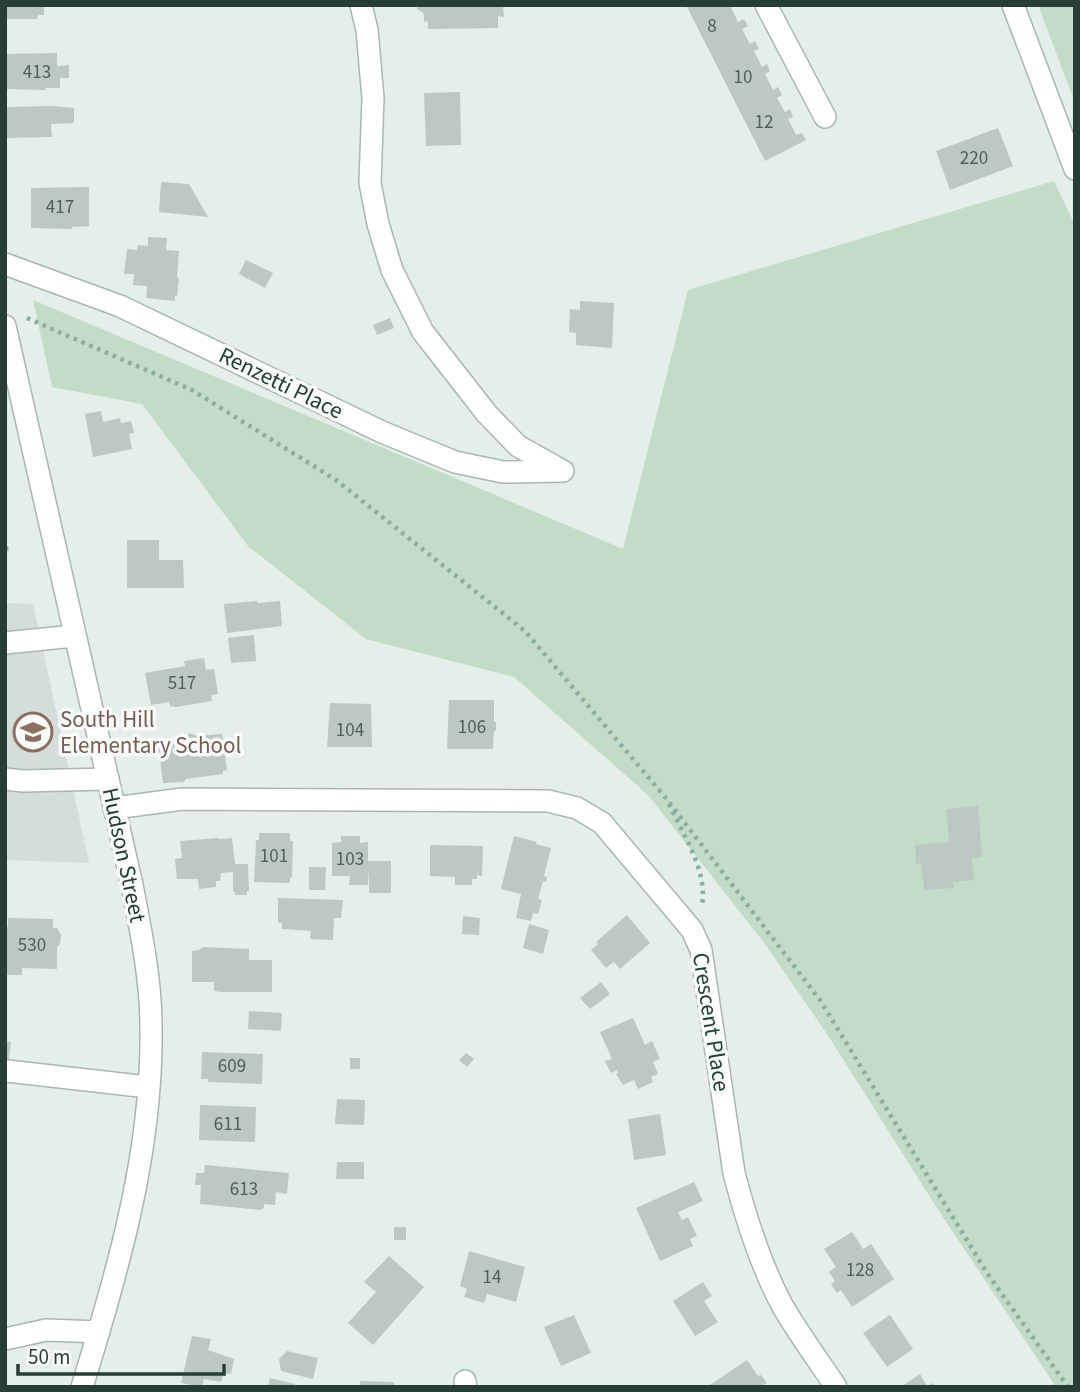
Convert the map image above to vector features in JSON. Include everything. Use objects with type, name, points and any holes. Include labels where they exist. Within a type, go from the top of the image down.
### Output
[{"type":"street","name":"Renzetti Place","points":[[5,264],[120,306],[382,432],[455,462],[503,472],[563,471],[518,446],[487,414],[423,332],[392,270],[370,183],[373,98],[367,30],[361,5]]},
{"type":"street","points":[[766,5],[825,117]]},
{"type":"street","points":[[1013,5],[1075,169]]},
{"type":"street","name":"Hudson Street","points":[[5,326],[132,885],[147,968],[151,1026],[145,1130],[128,1222],[82,1387]]},
{"type":"street","points":[[5,643],[74,636]]},
{"type":"street","points":[[5,779],[108,779]]},
{"type":"street","name":"Crescent Place","points":[[114,808],[183,799],[548,801],[577,808],[602,823],[692,930],[701,950],[734,1173],[743,1208],[769,1280],[784,1308],[836,1387]]},
{"type":"street","points":[[7,1071],[148,1087]]},
{"type":"street","points":[[5,1339],[46,1330],[99,1332]]},
{"type":"path","points":[[29,317],[192,390],[336,480],[525,631],[665,797],[820,1000],[987,1273],[1068,1387]]},
{"type":"path","points":[[5,549],[13,548]]},
{"type":"path","points":[[665,797],[699,869],[703,884],[701,909],[692,930]]},
{"type":"shaded area","name":"South Hill Elementary School","points":[[5,603],[33,604],[89,863],[5,860]]},
{"type":"green space","points":[[1038,5],[1075,5],[1075,103]]},
{"type":"green space","points":[[1054,181],[1075,225],[1075,1387],[1056,1387],[935,1205],[829,1037],[765,944],[648,795],[514,677],[366,639],[248,546],[142,404],[52,387],[33,300],[623,549],[688,290]]},
{"type":"building","points":[[5,5],[44,5],[44,15],[38,15],[37,19],[5,19]]},
{"type":"building","points":[[417,5],[503,5],[504,17],[498,16],[498,28],[428,29],[428,21],[424,22],[424,14],[417,9]]},
{"type":"building","points":[[686,5],[730,5],[738,22],[744,19],[748,26],[742,29],[750,44],[755,41],[759,49],[754,51],[762,67],[767,64],[770,71],[765,74],[773,90],[778,87],[782,95],[777,98],[785,112],[790,109],[793,117],[788,119],[796,135],[802,133],[806,140],[765,161]]},
{"type":"building","points":[[57,53],[57,66],[69,65],[69,78],[60,78],[60,88],[5,89],[5,54]]},
{"type":"building","points":[[460,92],[461,145],[426,146],[424,93]]},
{"type":"building","points":[[7,107],[74,108],[74,123],[51,124],[52,137],[7,138]]},
{"type":"building","points":[[998,128],[1013,166],[950,190],[936,151]]},
{"type":"building","points":[[161,182],[189,184],[208,217],[159,212]]},
{"type":"building","points":[[89,187],[89,226],[72,229],[31,228],[31,188]]},
{"type":"building","points":[[148,237],[167,238],[166,250],[179,251],[179,278],[175,301],[146,298],[147,286],[133,285],[134,274],[124,274],[127,249],[137,250],[138,245],[148,246]]},
{"type":"building","points":[[246,260],[273,273],[265,288],[239,274]]},
{"type":"building","points":[[580,301],[614,303],[612,348],[576,345],[576,333],[569,332],[570,309],[580,310]]},
{"type":"building","points":[[390,318],[394,328],[377,335],[373,325]]},
{"type":"building","points":[[101,411],[103,422],[120,418],[121,423],[131,421],[134,433],[129,434],[132,449],[93,457],[85,414]]},
{"type":"building","points":[[127,540],[159,540],[159,560],[183,560],[184,588],[127,588]]},
{"type":"building","points":[[280,601],[282,626],[227,633],[224,604]]},
{"type":"building","points":[[254,635],[256,661],[231,663],[228,638]]},
{"type":"building","points":[[204,658],[206,670],[214,669],[218,694],[211,695],[212,701],[176,707],[170,706],[169,702],[151,705],[145,673],[185,666],[184,661]]},
{"type":"building","points":[[449,700],[494,700],[496,731],[493,749],[447,749]]},
{"type":"building","points":[[330,703],[371,704],[372,747],[327,747]]},
{"type":"building","points":[[190,733],[197,736],[222,734],[227,770],[223,771],[223,774],[186,779],[184,782],[163,783],[158,744],[165,740],[187,737]]},
{"type":"building","points":[[978,806],[982,857],[972,858],[974,880],[953,882],[954,888],[924,890],[921,863],[916,864],[915,845],[949,842],[946,809]]},
{"type":"building","points":[[259,833],[290,833],[290,841],[293,841],[290,883],[254,882],[256,840],[259,840]]},
{"type":"building","points":[[341,836],[360,836],[360,843],[368,842],[368,861],[391,861],[391,893],[369,893],[369,870],[368,885],[349,885],[350,876],[332,876],[332,843],[341,842]]},
{"type":"building","points":[[514,836],[551,848],[544,876],[547,877],[546,882],[543,881],[538,899],[542,900],[538,914],[533,913],[531,921],[516,918],[521,894],[501,889]]},
{"type":"building","points":[[232,838],[235,864],[248,864],[247,895],[235,895],[235,891],[233,892],[233,872],[221,873],[216,887],[199,889],[198,879],[177,879],[175,859],[182,858],[180,841]]},
{"type":"building","points":[[430,845],[483,846],[482,876],[477,875],[477,879],[472,879],[472,885],[455,885],[455,877],[430,876]]},
{"type":"building","points":[[309,867],[326,867],[325,890],[309,890]]},
{"type":"building","points":[[278,898],[343,900],[341,918],[334,918],[333,940],[310,939],[311,931],[282,929],[282,923],[278,923]]},
{"type":"building","points":[[627,915],[650,943],[620,969],[614,962],[606,968],[591,950],[598,944],[596,942]]},
{"type":"building","points":[[463,916],[480,918],[479,935],[462,934]]},
{"type":"building","points":[[8,918],[53,919],[53,928],[57,928],[61,935],[57,947],[57,969],[22,968],[22,975],[5,975],[5,927],[8,927]]},
{"type":"building","points":[[529,924],[549,930],[543,954],[523,948]]},
{"type":"building","points":[[203,947],[249,949],[249,960],[272,960],[272,992],[221,992],[214,991],[214,982],[192,982],[192,951]]},
{"type":"building","points":[[601,982],[610,994],[590,1009],[580,998]]},
{"type":"building","points":[[249,1011],[282,1013],[281,1031],[248,1029]]},
{"type":"building","points":[[633,1018],[645,1045],[652,1041],[660,1059],[653,1062],[658,1074],[651,1077],[653,1082],[638,1089],[634,1080],[623,1085],[616,1074],[617,1070],[611,1073],[605,1061],[612,1059],[600,1032]]},
{"type":"building","points":[[5,1041],[11,1042],[7,1073],[5,1073]]},
{"type":"building","points":[[202,1052],[263,1054],[262,1084],[208,1082],[208,1079],[201,1079]]},
{"type":"building","points":[[466,1053],[474,1059],[467,1067],[459,1060]]},
{"type":"building","points":[[350,1058],[360,1058],[360,1069],[350,1069]]},
{"type":"building","points":[[337,1099],[365,1100],[364,1125],[335,1124]]},
{"type":"building","points":[[200,1105],[256,1107],[255,1142],[199,1140]]},
{"type":"building","points":[[660,1114],[666,1155],[634,1160],[628,1119]]},
{"type":"building","points":[[337,1162],[364,1162],[364,1179],[336,1179]]},
{"type":"building","points":[[205,1165],[289,1173],[287,1194],[276,1192],[275,1205],[264,1204],[264,1208],[260,1210],[200,1204],[201,1185],[195,1185],[196,1173],[204,1173]]},
{"type":"building","points":[[694,1182],[703,1201],[678,1212],[682,1220],[688,1217],[697,1236],[690,1239],[693,1246],[660,1261],[636,1208]]},
{"type":"building","points":[[394,1227],[406,1227],[406,1240],[394,1240]]},
{"type":"building","points":[[852,1232],[863,1249],[871,1244],[894,1279],[852,1307],[841,1290],[837,1293],[831,1284],[835,1281],[829,1272],[836,1267],[824,1249]]},
{"type":"building","points":[[469,1251],[525,1267],[516,1302],[487,1294],[484,1303],[464,1297],[467,1289],[460,1286]]},
{"type":"building","points":[[389,1256],[424,1287],[373,1345],[348,1323],[376,1292],[364,1282]]},
{"type":"building","points":[[703,1282],[712,1296],[704,1301],[718,1322],[695,1336],[673,1301]]},
{"type":"building","points":[[574,1315],[591,1353],[561,1366],[544,1327]]},
{"type":"building","points":[[890,1315],[913,1349],[887,1367],[863,1333]]},
{"type":"building","points":[[192,1336],[211,1339],[208,1350],[234,1359],[231,1374],[224,1373],[221,1382],[204,1379],[202,1387],[181,1383]]},
{"type":"building","points":[[287,1351],[318,1358],[313,1379],[281,1371],[279,1359]]},
{"type":"building","points":[[747,1360],[758,1376],[761,1375],[767,1383],[763,1385],[765,1387],[707,1387]]},
{"type":"building","points":[[920,1374],[927,1386],[933,1383],[935,1387],[901,1387]]},
{"type":"building","points":[[270,1378],[295,1384],[294,1387],[268,1387]]},
{"type":"building","points":[[360,1381],[394,1382],[394,1387],[360,1387]]},
{"type":"place","name":"South Hill Elementary School","points":[[33,732]]}]
